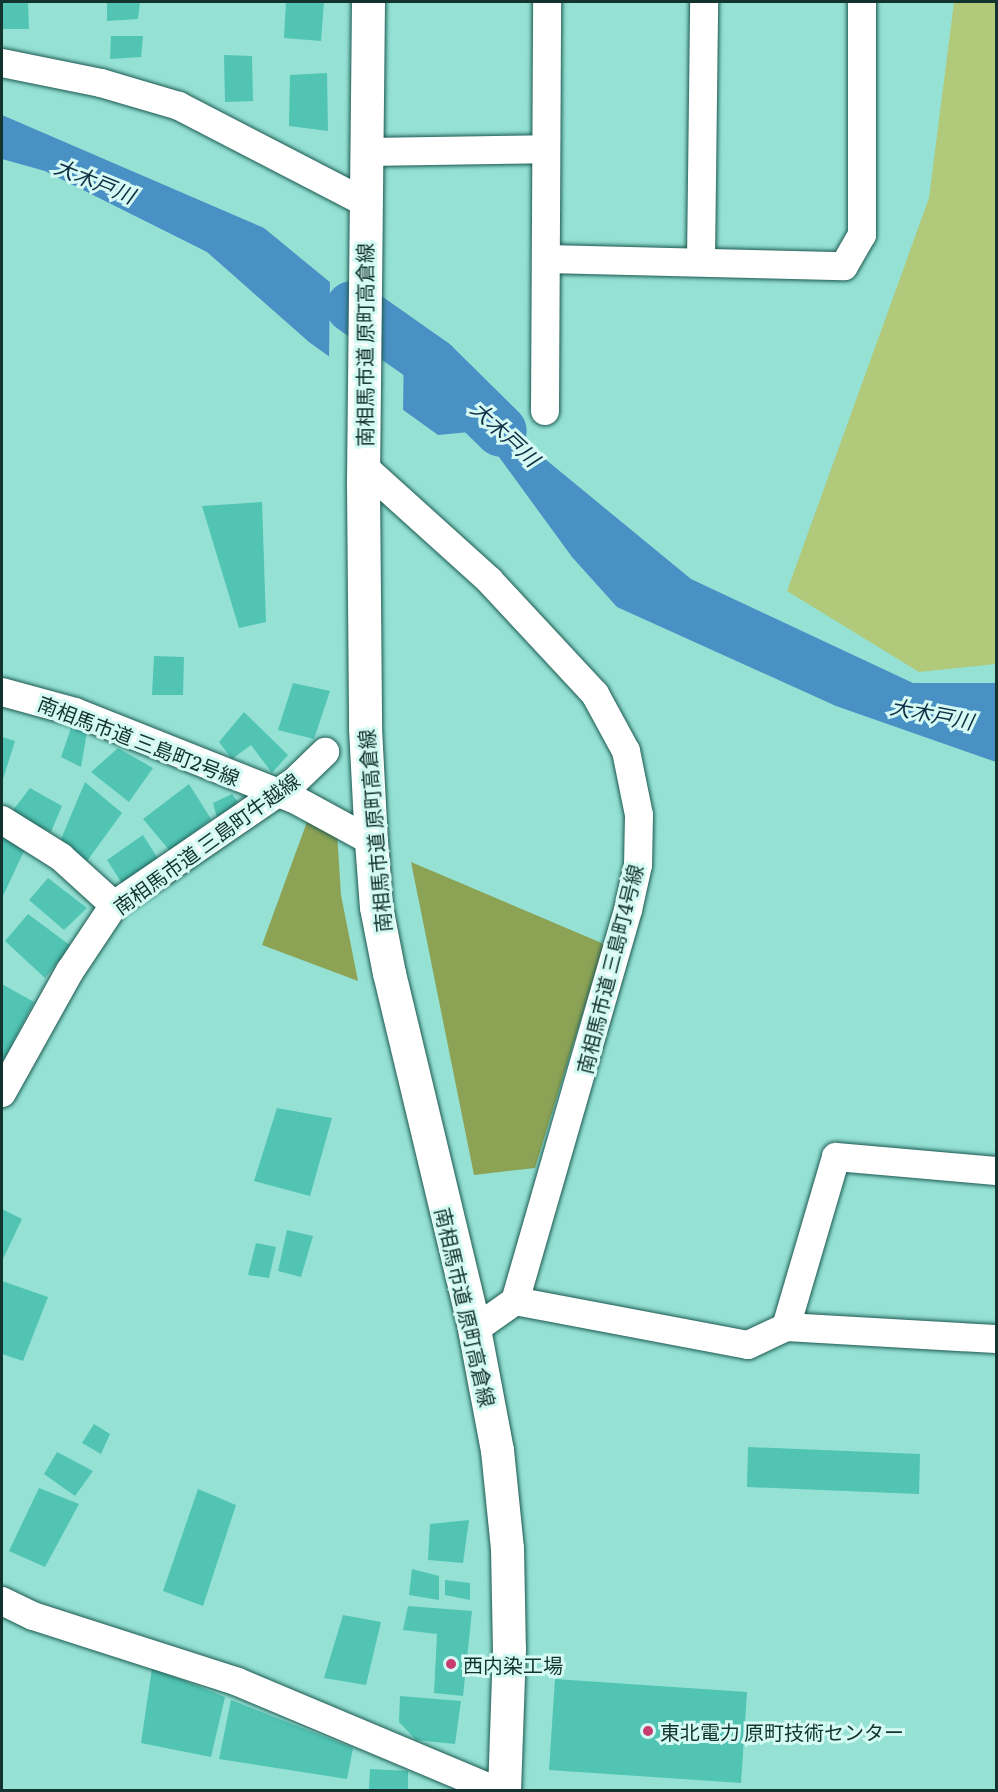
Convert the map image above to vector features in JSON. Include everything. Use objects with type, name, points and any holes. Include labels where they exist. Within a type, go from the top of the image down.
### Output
[{"type":"street","name":"南相馬市道 原町高倉線","points":[[368,2],[364,152],[365,728],[376,907],[389,973],[474,1330],[497,1450],[507,1548],[509,1648],[504,1791]]},
{"type":"street","points":[[545,411],[547,2]]},
{"type":"street","points":[[701,261],[704,2]]},
{"type":"street","points":[[547,259],[844,266],[862,235],[862,2]]},
{"type":"street","points":[[2,63],[101,83],[178,106],[364,202]]},
{"type":"street","points":[[364,152],[546,148]]},
{"type":"street","name":"南相馬市道 三島町4号線","points":[[364,467],[430,523],[489,580],[594,694],[626,750],[637,801],[638,866],[628,910],[515,1301]]},
{"type":"street","name":"南相馬市道 三島町2号線","points":[[2,692],[75,712],[278,792],[347,824],[371,841]]},
{"type":"street","name":"南相馬市道 三島町牛越線","points":[[2,1093],[70,970],[114,905],[278,792],[325,752]]},
{"type":"street","points":[[2,820],[61,856],[114,905]]},
{"type":"street","points":[[786,1327],[836,1157],[996,1171]]},
{"type":"street","points":[[474,1330],[515,1301],[748,1345],[786,1327],[996,1339]]},
{"type":"street","points":[[2,1601],[33,1616],[238,1682],[495,1791]]},
{"type":"green space","points":[[954,2],[996,2],[996,664],[919,672],[787,591],[929,198]]},
{"type":"green space","points":[[308,819],[337,832],[341,895],[358,981],[262,945]]},
{"type":"green space","points":[[411,862],[604,944],[535,1168],[474,1175]]},
{"type":"water","points":[[2,115],[264,228],[691,579],[913,683],[996,683],[996,762],[836,706],[617,607],[572,557],[480,431],[438,435],[309,342],[207,252],[45,171],[2,159]]},
{"type":"pier","points":[[330,278],[404,340],[403,414],[329,360]]},
{"type":"building","points":[[2,2],[28,2],[29,29],[2,29]]},
{"type":"building","points":[[107,2],[140,2],[138,19],[107,21]]},
{"type":"building","points":[[286,2],[324,2],[321,41],[284,38]]},
{"type":"building","points":[[111,36],[143,36],[141,57],[110,59]]},
{"type":"building","points":[[224,55],[252,56],[253,101],[225,102]]},
{"type":"building","points":[[327,73],[328,131],[289,126],[290,75]]},
{"type":"building","points":[[262,502],[266,622],[239,628],[202,506]]},
{"type":"building","points":[[154,656],[184,657],[183,695],[152,695]]},
{"type":"building","points":[[293,683],[330,691],[314,739],[278,730]]},
{"type":"building","points":[[244,712],[288,755],[272,773],[251,745],[232,759],[219,742]]},
{"type":"building","points":[[72,725],[87,732],[81,767],[61,757]]},
{"type":"building","points":[[2,737],[15,741],[3,779],[2,778]]},
{"type":"building","points":[[118,748],[153,768],[129,802],[91,772]]},
{"type":"building","points":[[85,782],[122,813],[87,861],[61,839]]},
{"type":"building","points":[[189,784],[211,819],[170,851],[143,819]]},
{"type":"building","points":[[30,788],[62,806],[51,832],[10,814]]},
{"type":"building","points":[[232,794],[241,806],[217,818],[213,803]]},
{"type":"building","points":[[143,835],[160,862],[123,885],[107,860]]},
{"type":"building","points":[[2,836],[24,851],[2,898]]},
{"type":"building","points":[[48,878],[87,908],[64,930],[29,900]]},
{"type":"building","points":[[28,914],[71,946],[45,978],[5,941]]},
{"type":"building","points":[[2,984],[34,1002],[2,1063]]},
{"type":"building","points":[[277,1108],[332,1118],[310,1196],[254,1181]]},
{"type":"building","points":[[2,1209],[22,1219],[2,1261]]},
{"type":"building","points":[[287,1230],[313,1236],[301,1277],[278,1271]]},
{"type":"building","points":[[256,1243],[276,1247],[269,1278],[248,1275]]},
{"type":"building","points":[[2,1281],[48,1297],[23,1361],[2,1354]]},
{"type":"building","points":[[94,1424],[110,1434],[101,1454],[82,1443]]},
{"type":"building","points":[[748,1447],[920,1454],[919,1494],[747,1487]]},
{"type":"building","points":[[57,1452],[93,1471],[75,1496],[44,1474]]},
{"type":"building","points":[[39,1488],[79,1504],[45,1567],[9,1551]]},
{"type":"building","points":[[198,1489],[236,1505],[203,1606],[163,1591]]},
{"type":"building","points":[[469,1520],[463,1563],[428,1560],[430,1524]]},
{"type":"building","points":[[412,1569],[439,1576],[439,1600],[409,1595]]},
{"type":"building","points":[[445,1580],[470,1583],[470,1600],[445,1595]]},
{"type":"building","name":"西内染工場","points":[[408,1606],[472,1611],[463,1696],[434,1693],[437,1634],[403,1630]]},
{"type":"building","points":[[343,1615],[381,1622],[366,1685],[324,1678]]},
{"type":"building","points":[[152,1668],[225,1697],[211,1757],[141,1743]]},
{"type":"building","name":"東北電力 原町技術センター","points":[[555,1679],[747,1692],[741,1783],[549,1770]]},
{"type":"building","points":[[400,1696],[461,1701],[455,1744],[416,1740],[399,1722]]},
{"type":"building","points":[[231,1700],[353,1748],[347,1779],[219,1759]]},
{"type":"building","points":[[370,1769],[408,1771],[408,1790],[369,1790]]},
{"type":"waterway","name":"大木戸川","points":[[352,307],[433,364],[501,431]]},
{"type":"place","name":"西内染工場","points":[[451,1664]]},
{"type":"place","name":"東北電力 原町技術センター","points":[[648,1731]]}]
